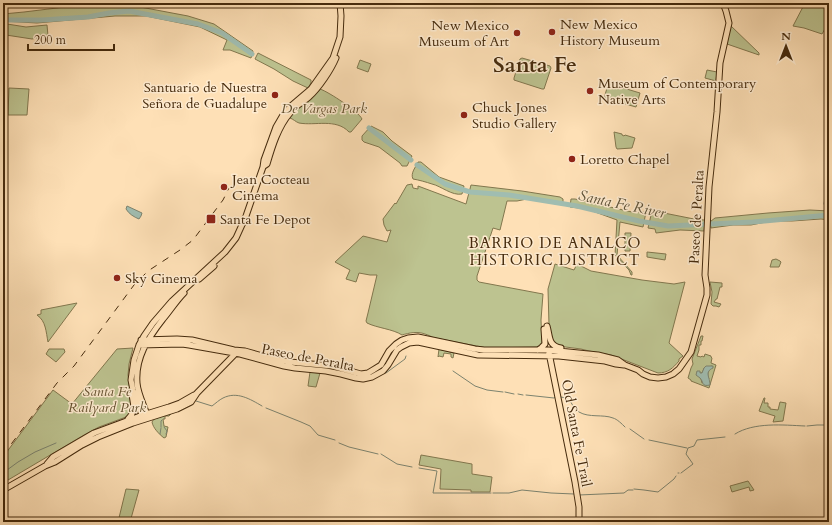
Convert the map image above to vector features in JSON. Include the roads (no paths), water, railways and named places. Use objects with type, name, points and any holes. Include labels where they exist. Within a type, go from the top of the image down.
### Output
[{"type":"main road","points":[[264,167],[264,160],[278,122],[291,106],[314,88],[333,58],[339,43],[341,27],[340,3]]},
{"type":"main road","points":[[145,416],[137,385],[138,368],[143,343],[180,298],[226,256],[236,242],[236,238],[284,120],[334,64],[342,44],[344,3]]},
{"type":"main road","name":"Paseo de Peralta","points":[[143,343],[182,344],[237,352],[290,362],[360,379],[372,377],[383,371],[396,350],[405,344],[413,342],[483,355],[549,353],[598,355],[618,360],[654,378],[663,378],[673,374],[679,369],[689,355],[694,343],[708,291],[705,276],[709,187],[717,112],[720,63],[729,23],[723,3]]},
{"type":"main road","points":[[277,135],[279,126],[284,117],[283,115]]},
{"type":"main road","points":[[269,157],[268,155],[272,144],[272,139]]},
{"type":"main road","points":[[126,420],[132,414],[134,409],[131,380],[134,360],[153,323],[172,301],[225,252],[236,238]]},
{"type":"main road","points":[[226,256],[226,253],[232,243]]},
{"type":"main road","points":[[537,350],[545,344],[546,327],[550,341],[555,347],[577,350],[585,354]]},
{"type":"main road","points":[[400,337],[417,334],[425,336],[426,338]]},
{"type":"main road","name":"Paseo de Peralta","points":[[143,343],[177,339],[192,340],[234,350],[284,366],[322,365],[358,373],[370,372],[376,369],[384,361],[392,348],[402,340],[413,337],[426,338],[474,349],[537,350],[565,356],[625,364]]},
{"type":"main road","points":[[200,347],[223,353],[227,357],[227,363]]},
{"type":"main road","points":[[483,355],[492,350]]},
{"type":"main road","points":[[3,490],[45,466],[56,462],[98,436],[180,403],[197,394],[237,352]]},
{"type":"main road","name":"Old Santa Fe Trail","points":[[549,353],[574,476],[579,507],[579,522]]},
{"type":"main road","points":[[272,363],[277,361],[285,363],[290,362]]},
{"type":"main road","points":[[326,371],[334,370],[348,373],[352,371]]},
{"type":"main road","points":[[131,380],[133,390],[145,416]]},
{"type":"main road","points":[[45,466],[53,457],[85,437],[126,420],[145,416]]},
{"type":"waterway","name":"Santa Fe River","points":[[3,20],[42,20],[88,17],[129,11],[198,24],[222,33],[252,54]]},
{"type":"waterway","name":"Santa Fe River","points":[[369,128],[411,160]]},
{"type":"waterway","name":"Santa Fe River","points":[[417,165],[445,184],[470,192],[509,195],[577,206],[639,221],[668,226],[753,222],[829,215]]},
{"type":"waterway","points":[[824,204],[829,175]]},
{"type":"waterway","points":[[386,373],[405,359],[406,356]]},
{"type":"waterway","points":[[453,371],[475,386],[487,390],[503,392]]},
{"type":"waterway","points":[[505,392],[514,394]]},
{"type":"waterway","points":[[518,394],[523,395]]},
{"type":"waterway","points":[[196,401],[212,406],[223,398],[233,395],[243,397],[262,406]]},
{"type":"waterway","points":[[526,395],[556,397]]},
{"type":"waterway","points":[[561,397],[568,399],[576,410],[583,414],[613,418],[618,420],[625,427]]},
{"type":"waterway","points":[[266,408],[310,426],[318,435],[335,440]]},
{"type":"waterway","points":[[161,427],[162,420]]},
{"type":"waterway","points":[[807,426],[829,425]]},
{"type":"waterway","points":[[735,434],[743,430],[760,426],[805,426]]},
{"type":"waterway","points":[[164,427],[167,431],[166,434]]},
{"type":"waterway","points":[[160,434],[161,428]]},
{"type":"waterway","points":[[630,429],[644,439]]},
{"type":"waterway","points":[[681,473],[693,464],[686,454],[688,448],[694,446],[697,440],[725,437]]},
{"type":"waterway","points":[[649,440],[687,448]]},
{"type":"waterway","points":[[3,473],[35,452],[56,443]]},
{"type":"waterway","points":[[339,443],[378,454]]},
{"type":"waterway","points":[[381,454],[397,464],[412,467]]},
{"type":"waterway","points":[[419,468],[437,471],[433,493],[491,493]]},
{"type":"waterway","points":[[634,489],[658,492],[676,476]]},
{"type":"waterway","points":[[493,493],[509,493],[522,490],[574,494]]},
{"type":"waterway","points":[[579,495],[624,493],[628,490],[633,490]]},
{"type":"railway","points":[[3,455],[57,383],[74,366],[134,285],[148,271],[193,240],[223,200],[229,188]]},
{"type":"place","name":"New Mexico History Museum","points":[[552,32]]},
{"type":"place","name":"New Mexico Museum of Art","points":[[517,33]]},
{"type":"place","name":"Museum of Contemporary Native Arts","points":[[590,91]]},
{"type":"place","name":"Santuario de Nuestra Señora de Guadalupe","points":[[275,95]]},
{"type":"place","name":"Chuck Jones Studio Gallery","points":[[464,115]]},
{"type":"place","name":"Loretto Chapel","points":[[572,159]]},
{"type":"place","name":"Jean Cocteau Cinema","points":[[224,187]]},
{"type":"place","name":"Santa Fe Depot","points":[[211,219]]},
{"type":"place","name":"Sky Cinema","points":[[117,278]]},
{"type":"district","name":"Santa Fe","points":[[535,64]]},
{"type":"district","name":"BARRIO DE ANALCO HISTORIC DISTRICT","points":[[555,252]]},
{"type":"park label","name":"De Vargas Park","points":[[324,108]]},
{"type":"park label","name":"Santa Fe Railyard Park","points":[[107,400]]}]
